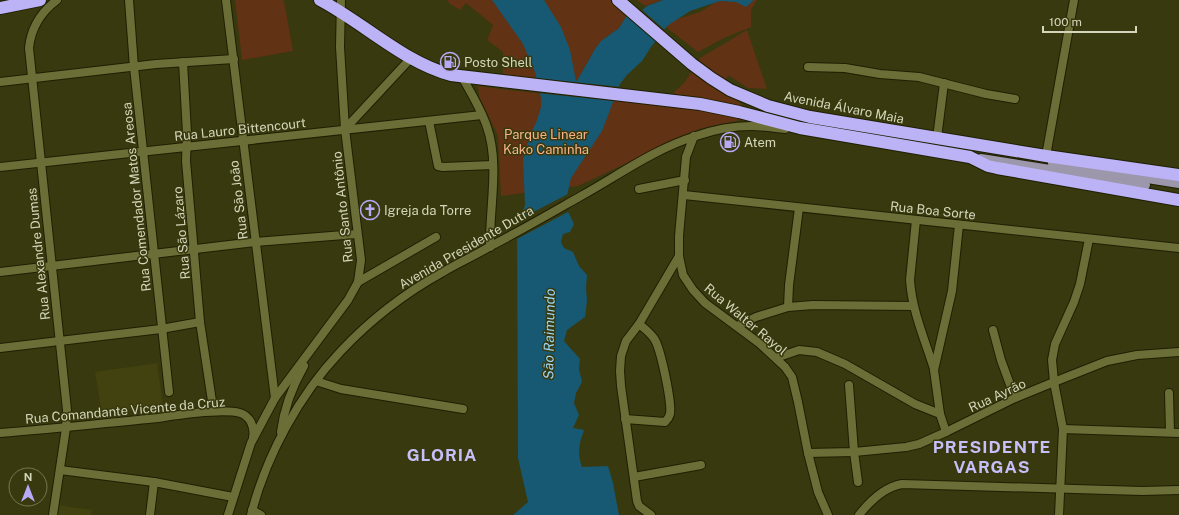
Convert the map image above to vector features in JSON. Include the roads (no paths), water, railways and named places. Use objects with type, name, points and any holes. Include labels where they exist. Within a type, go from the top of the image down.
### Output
[{"type":"highway","points":[[0,8],[40,0]]},
{"type":"highway","name":"Avenida Álvaro Maia","points":[[320,0],[340,6],[410,58],[437,71],[462,77],[663,99],[719,107],[800,128],[970,157]]},
{"type":"highway","name":"Avenida Álvaro Maia","points":[[618,0],[692,64],[711,78],[730,90],[752,100],[790,113],[954,141],[982,144],[1041,161],[1179,175]]},
{"type":"highway","points":[[970,157],[988,166],[997,168],[1179,200]]},
{"type":"main road","name":"Avenida Álvaro Maia","points":[[970,157],[1041,161],[1179,183]]},
{"type":"main road","points":[[1041,161],[1179,190]]},
{"type":"street","name":"Rua Alexandre Dumas","points":[[53,515],[67,420],[66,397],[51,267],[29,48],[33,30],[40,17],[57,0]]},
{"type":"street","name":"Rua Comendador Matos Areosa","points":[[129,0],[134,67],[169,392]]},
{"type":"street","name":"Rua São João","points":[[226,0],[275,398]]},
{"type":"street","points":[[1041,161],[1074,0]]},
{"type":"street","name":"Rua Santo Antônio","points":[[275,398],[348,300],[358,282],[361,260],[345,129],[340,46],[340,6]]},
{"type":"street","points":[[345,129],[410,58]]},
{"type":"street","points":[[0,82],[183,62],[234,59]]},
{"type":"street","name":"Rua São Lázaro","points":[[183,62],[187,147],[186,161],[195,248],[200,322],[212,401]]},
{"type":"street","points":[[808,67],[845,68],[880,74],[919,77],[986,94],[1016,99]]},
{"type":"street","points":[[462,77],[482,115],[492,146],[493,165],[490,247]]},
{"type":"street","points":[[937,138],[944,83]]},
{"type":"street","name":"Rua Lauro Bittencourt","points":[[0,167],[482,115]]},
{"type":"street","points":[[429,121],[438,166],[493,165]]},
{"type":"street","name":"Avenida Álvaro Maia","points":[[743,126],[788,129],[800,128]]},
{"type":"street","name":"Avenida Presidente Dutra","points":[[252,512],[266,468],[298,406],[344,347],[384,310],[442,272],[596,188],[635,164],[694,136],[722,129],[743,126]]},
{"type":"street","name":"Rua Walter Rayol","points":[[694,136],[686,158],[684,195],[679,236],[679,256],[683,275],[693,290],[705,303],[759,343],[776,358],[792,377],[818,492],[828,515]]},
{"type":"street","points":[[680,142],[684,149],[686,158]]},
{"type":"street","points":[[639,189],[684,180]]},
{"type":"street","name":"Rua Boa Sorte","points":[[684,195],[1179,248]]},
{"type":"street","points":[[788,307],[789,285],[799,208]]},
{"type":"street","points":[[916,220],[910,280],[913,306],[934,370],[940,414],[946,432]]},
{"type":"street","points":[[934,370],[952,290],[959,225]]},
{"type":"street","points":[[0,272],[51,267],[195,248],[357,234]]},
{"type":"street","points":[[358,282],[436,237]]},
{"type":"street","points":[[1059,515],[1063,429],[1054,382],[1052,360],[1055,344],[1076,296],[1084,268],[1089,239]]},
{"type":"street","points":[[651,515],[639,506],[621,386],[621,356],[626,341],[639,324],[679,256]]},
{"type":"street","points":[[737,326],[754,318],[788,307],[813,305],[913,306]]},
{"type":"street","points":[[0,348],[200,322]]},
{"type":"street","points":[[625,419],[664,422],[669,415],[669,404],[664,371],[658,347],[650,333],[639,324]]},
{"type":"street","points":[[993,330],[1001,360],[1016,398]]},
{"type":"street","points":[[281,439],[285,409],[293,385],[322,336]]},
{"type":"street","points":[[776,358],[799,350],[817,352],[846,364],[915,404],[940,414]]},
{"type":"street","name":"Rua Ayrão","points":[[808,453],[854,452],[906,447],[927,441],[1016,398],[1107,361],[1123,357],[1179,352]]},
{"type":"street","points":[[316,381],[342,389],[463,409]]},
{"type":"street","points":[[849,385],[854,452],[858,482]]},
{"type":"street","points":[[1169,393],[1170,432]]},
{"type":"street","points":[[228,515],[251,443],[275,398]]},
{"type":"street","name":"Rua Comandante Vicente da Cruz","points":[[0,433],[66,428],[171,416],[230,412],[247,417],[251,423],[254,434],[251,443]]},
{"type":"street","points":[[1063,429],[1179,433]]},
{"type":"street","points":[[634,477],[701,466]]},
{"type":"street","points":[[60,470],[154,482],[233,497]]},
{"type":"street","points":[[150,515],[154,482]]},
{"type":"street","points":[[859,515],[869,504],[886,490],[893,486],[902,484],[1142,491],[1179,490]]},
{"type":"street","points":[[252,512],[261,515]]},
{"type":"water","name":"São Raimundo","points":[[492,0],[544,0],[561,27],[570,50],[576,81],[601,41],[619,28],[626,17],[640,12],[647,6],[663,0],[754,0],[746,7],[736,2],[720,1],[690,11],[667,26],[642,61],[620,84],[602,131],[571,178],[565,205],[574,224],[570,232],[563,234],[561,242],[564,248],[573,252],[579,266],[587,275],[587,301],[585,317],[567,330],[564,341],[580,359],[579,369],[582,382],[576,393],[574,403],[579,415],[573,428],[584,430],[579,448],[582,467],[608,466],[619,515],[513,515],[528,502],[518,458],[517,229],[525,205],[523,159],[541,107],[541,98],[535,72],[523,44]]},
{"type":"place","name":"Posto Shell","points":[[450,62]]},
{"type":"place","name":"Atem","points":[[730,142]]},
{"type":"place","name":"Igreja da Torre","points":[[370,210]]},
{"type":"district","name":"GLORIA","points":[[442,455]]},
{"type":"district","name":"PRESIDENTE VARGAS","points":[[992,457]]},
{"type":"park label","name":"Parque Linear Kako Caminha","points":[[546,142]]}]
